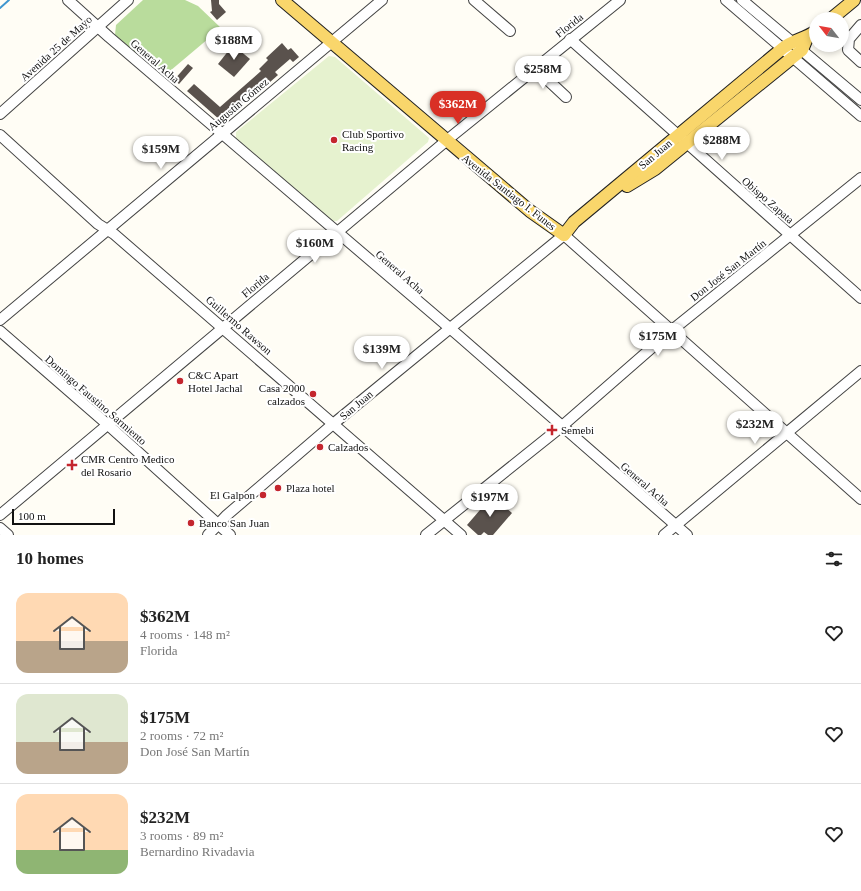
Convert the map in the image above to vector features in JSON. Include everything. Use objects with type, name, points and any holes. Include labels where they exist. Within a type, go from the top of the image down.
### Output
[{"type":"main road","name":"Avenida Santiago I. Funes","points":[[282,0],[334,41],[449,139],[530,211],[562,233]]},
{"type":"main road","name":"Avenida Santiago I. Funes","points":[[294,0],[334,41]]},
{"type":"main road","points":[[839,12],[854,0]]},
{"type":"main road","name":"San Juan","points":[[562,233],[633,182],[655,169],[681,140],[787,44],[809,35]]},
{"type":"main road","name":"San Juan","points":[[681,140],[798,53],[809,38]]},
{"type":"street","name":"General Acha","points":[[68,0],[221,134],[687,535]]},
{"type":"street","name":"Avenida 25 de Mayo","points":[[0,114],[128,0]]},
{"type":"street","name":"Augustin Gómez","points":[[0,320],[382,0]]},
{"type":"street","points":[[474,0],[510,31]]},
{"type":"street","name":"Florida","points":[[0,515],[336,232],[620,0]]},
{"type":"street","points":[[726,0],[861,100]]},
{"type":"street","points":[[742,0],[787,44]]},
{"type":"street","points":[[861,25],[849,39],[848,50],[861,62]]},
{"type":"street","name":"Obispo Zapata","points":[[570,40],[791,236],[859,291]]},
{"type":"street","points":[[798,53],[861,116]]},
{"type":"street","points":[[535,68],[566,96]]},
{"type":"street","name":"Guillermo Rawson","points":[[0,135],[98,224],[108,229],[223,327],[461,535]]},
{"type":"street","name":"Don José San Martín","points":[[426,535],[561,427],[671,331],[791,236],[861,178]]},
{"type":"street","points":[[562,233],[861,499]]},
{"type":"street","name":"San Juan","points":[[208,535],[219,526],[227,516],[333,424],[562,233]]},
{"type":"street","name":"Domingo Faustino Sarmiento","points":[[0,331],[107,424],[230,535]]},
{"type":"street","points":[[664,535],[861,371]]},
{"type":"street","points":[[0,528],[8,535]]},
{"type":"green space","points":[[143,0],[185,0],[198,6],[221,28],[164,76],[115,35],[116,25]]},
{"type":"green space","name":"Club Sportivo Racing","points":[[329,56],[335,57],[429,138],[428,142],[337,221],[332,221],[236,138],[236,132]]},
{"type":"building","points":[[211,0],[219,0],[219,4],[226,12],[217,20],[210,12],[212,11]]},
{"type":"building","points":[[282,43],[288,50],[291,48],[299,57],[293,62],[290,59],[275,72],[278,75],[261,90],[260,89],[233,110],[231,107],[220,120],[187,91],[194,84],[220,107],[261,71],[259,69],[268,60],[266,58]]},
{"type":"building","points":[[233,45],[250,59],[234,77],[218,64]]},
{"type":"building","points":[[188,64],[193,68],[179,84],[174,80]]},
{"type":"building","points":[[492,496],[512,513],[493,535],[488,535],[484,532],[481,535],[478,535],[467,525]]},
{"type":"waterway","points":[[0,8],[9,0]]},
{"type":"place","name":"Club Sportivo Racing","points":[[334,140]]},
{"type":"place","name":"C&C Apart Hotel Jachal","points":[[180,381]]},
{"type":"place","name":"Casa 2000 calzados","points":[[313,394]]},
{"type":"place","name":"Semebi","points":[[552,430]]},
{"type":"place","name":"Calzados","points":[[320,447]]},
{"type":"place","name":"CMR Centro Medico del Rosario","points":[[72,465]]},
{"type":"place","name":"Plaza hotel","points":[[278,488]]},
{"type":"place","name":"El Galpon","points":[[263,495]]},
{"type":"place","name":"Banco San Juan","points":[[191,523]]}]
